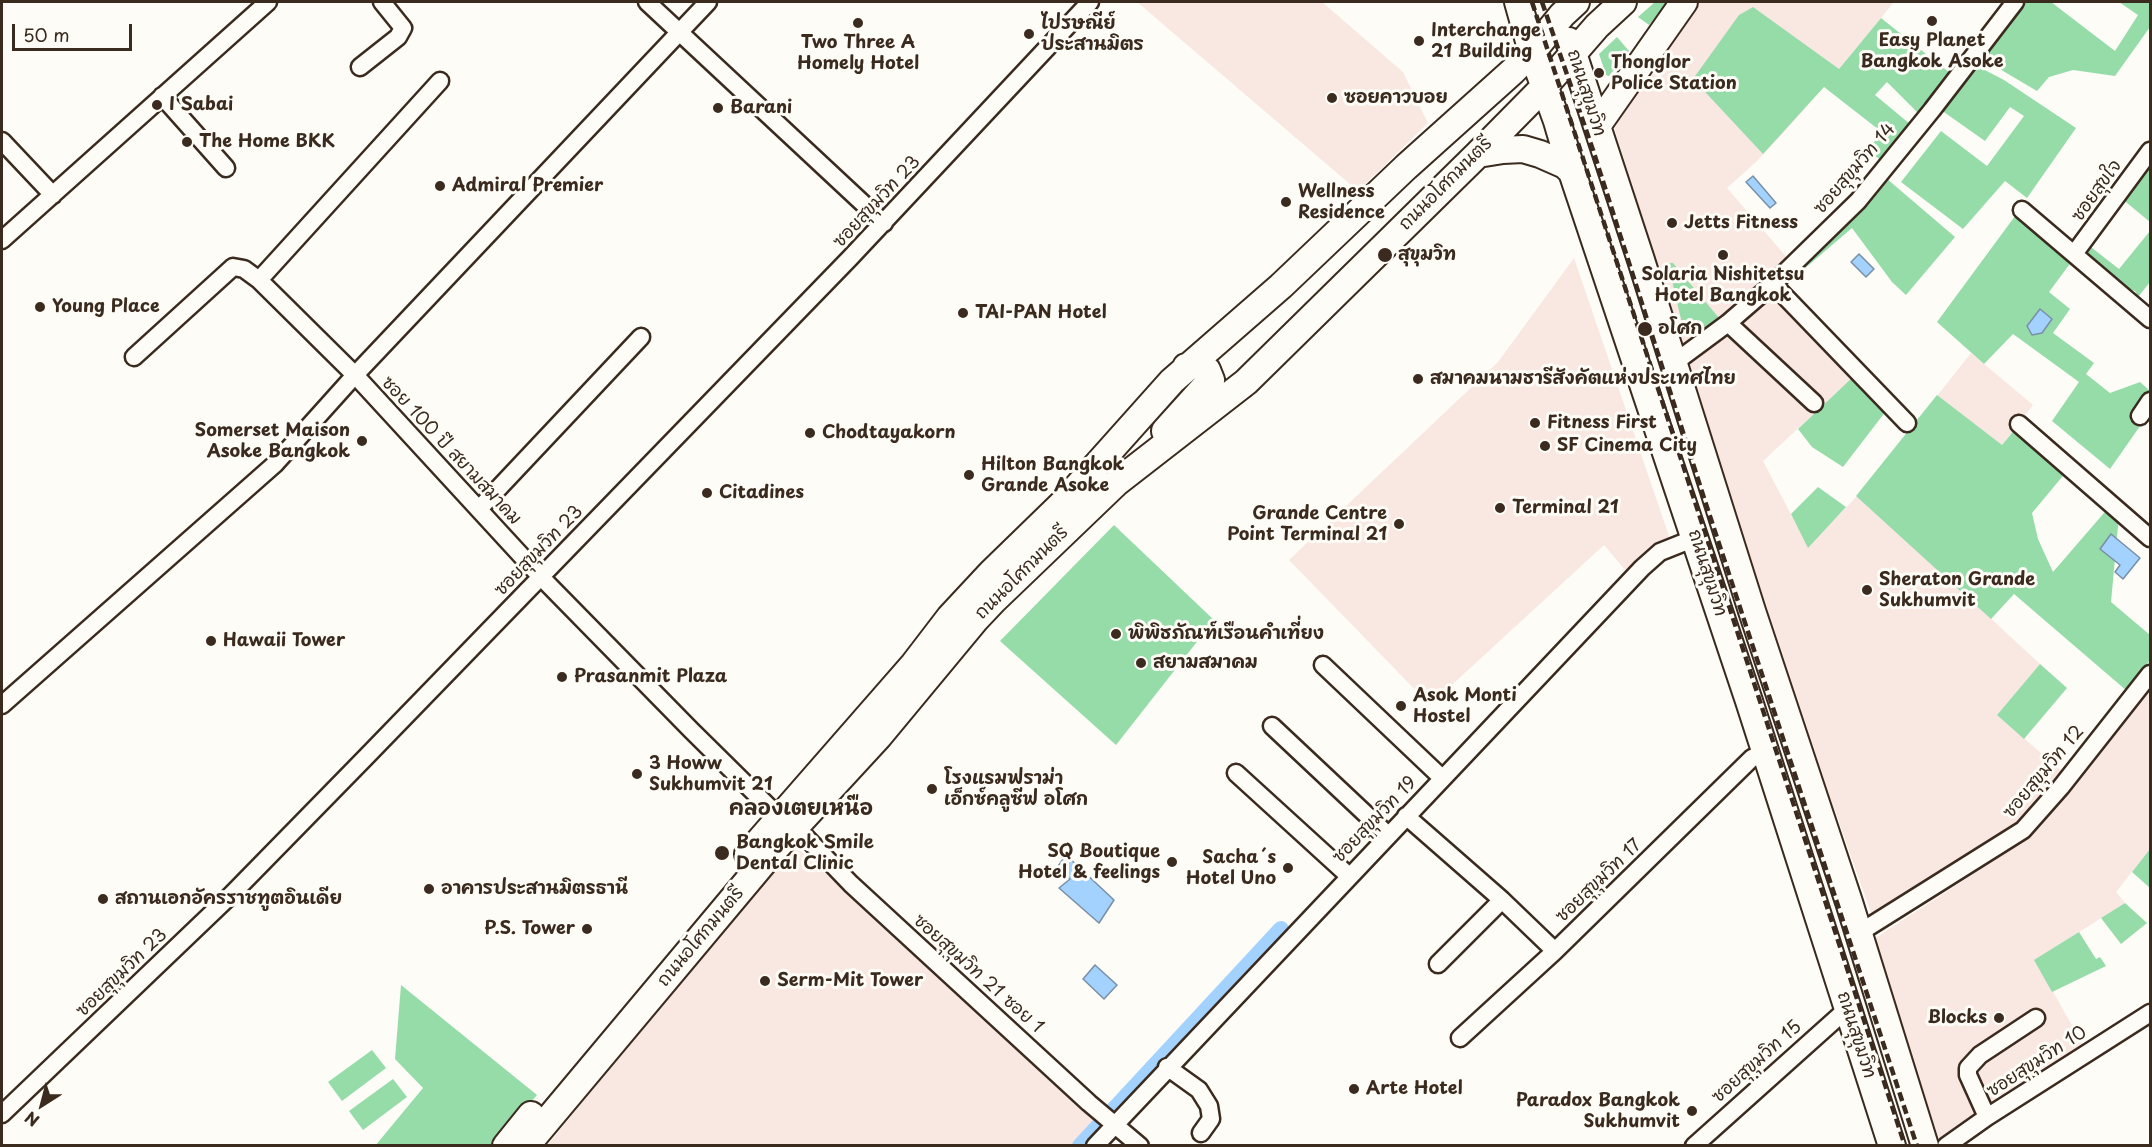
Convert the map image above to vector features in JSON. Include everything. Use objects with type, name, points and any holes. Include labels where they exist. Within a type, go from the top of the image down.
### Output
[{"type":"main road","name":"ถนนสุขุมวิท","points":[[1518,2],[1532,52],[1695,538],[1892,1146]]},
{"type":"main road","name":"ถนนอโศกมนตรี","points":[[506,1146],[787,822],[879,736],[982,612],[1129,472],[1208,414],[1246,382],[1478,154],[1544,87],[1596,26],[1623,2]]},
{"type":"main road","points":[[1597,126],[1684,2]]},
{"type":"main road","name":"ถนนสุขุมวิท","points":[[1564,6],[1572,53],[1674,363],[1752,611],[1859,933],[1925,1146]]},
{"type":"main road","name":"ถนนอโศกมนตรี","points":[[526,1146],[957,608],[1063,503],[1186,368],[1281,286],[1406,167],[1508,77],[1532,52],[1564,6]]},
{"type":"main road","points":[[1478,154],[1523,149],[1565,165],[1572,172]]},
{"type":"main road","points":[[1129,472],[1211,380],[1207,370],[1201,366],[1186,368]]},
{"type":"street","points":[[2,240],[268,2]]},
{"type":"street","points":[[360,67],[398,38],[403,28],[382,2]]},
{"type":"street","points":[[647,2],[884,223]]},
{"type":"street","points":[[2,705],[275,464],[708,2]]},
{"type":"street","name":"ซอยสุขุมวิท 23","points":[[2,1114],[231,895],[884,223],[1090,2]]},
{"type":"street","name":"ซอยสุขุมวิท 14","points":[[1674,363],[1728,323],[1773,284],[1858,201],[2015,2]]},
{"type":"street","points":[[259,279],[440,81]]},
{"type":"street","points":[[162,96],[226,168]]},
{"type":"street","points":[[2,141],[53,195]]},
{"type":"street","name":"ซอยสุขใจ","points":[[2074,254],[2151,151]]},
{"type":"street","points":[[2022,210],[2151,319]]},
{"type":"street","name":"ซอย 100 ปี สยามสมาคม","points":[[134,357],[233,267],[244,269],[259,279],[356,375],[540,576],[691,730],[787,822]]},
{"type":"street","points":[[1773,284],[1907,423]]},
{"type":"street","points":[[1728,323],[1814,403]]},
{"type":"street","points":[[479,509],[641,337]]},
{"type":"street","points":[[2140,416],[2151,401]]},
{"type":"street","points":[[2019,424],[2151,538]]},
{"type":"street","name":"ซอยสุขุมวิท 19","points":[[1095,1146],[1111,1122],[1167,1067],[1642,568],[1660,552],[1695,538]]},
{"type":"street","points":[[1323,665],[1442,778]]},
{"type":"street","name":"ซอยสุขุมวิท 12","points":[[1859,933],[2023,830],[2061,787],[2151,674]]},
{"type":"street","points":[[1272,726],[1388,835]]},
{"type":"street","name":"ซอยสุขุมวิท 17","points":[[1460,1038],[1555,951],[1752,758],[1765,752]]},
{"type":"street","points":[[1236,773],[1349,876]]},
{"type":"street","points":[[1406,816],[1502,900],[1555,951]]},
{"type":"street","name":"ซอยสุขุมวิท 21 ซอย 1","points":[[787,822],[1089,1103],[1140,1146]]},
{"type":"street","points":[[1438,964],[1502,900]]},
{"type":"street","name":"ซอยสุขุมวิท 15","points":[[1694,1146],[1846,1009]]},
{"type":"street","name":"ซอยสุขุมวิท 10","points":[[1946,1146],[1987,1117],[2151,1013]]},
{"type":"street","points":[[1987,1117],[1968,1076],[1968,1068],[1980,1055],[2036,1018]]},
{"type":"street","points":[[1167,1067],[1199,1090],[1209,1106],[1210,1119],[1201,1133]]},
{"type":"shaded area","name":"ซอยคาวบอย","points":[[1137,2],[1322,2],[1403,72],[1428,123],[1358,191]]},
{"type":"shaded area","points":[[1691,2],[1894,2],[1786,130],[1727,188],[1789,260],[1771,275],[1863,368],[1763,461],[1808,547],[1861,492],[1971,353],[2033,405],[1919,552],[2040,664],[1997,715],[2063,772],[2017,827],[1874,921],[1835,811],[1781,688],[1755,575],[1613,124]]},
{"type":"shaded area","name":"Terminal 21","points":[[1574,258],[1670,539],[1631,577],[1604,545],[1430,705],[1289,560],[1498,362]]},
{"type":"shaded area","points":[[2150,682],[2150,849],[2116,892],[2125,903],[2035,960],[2086,1050],[1939,1140],[1907,1040],[1900,1043],[1866,944],[2015,847]]},
{"type":"shaded area","points":[[792,843],[1095,1120],[1072,1146],[547,1146]]},
{"type":"green space","points":[[1655,2],[1668,2],[1649,25],[1638,17]]},
{"type":"green space","points":[[2024,2],[2051,2],[2115,51],[2138,15],[2119,2],[2150,2],[2150,27],[2115,76],[2073,70],[2049,77],[2037,91],[1981,58]]},
{"type":"green space","points":[[1753,7],[1839,69],[1881,18],[1950,73],[1918,113],[1887,82],[1875,95],[1910,124],[1881,160],[1866,150],[1883,133],[1824,87],[1763,154],[1693,79],[1739,15]]},
{"type":"green space","points":[[1617,37],[1629,51],[1609,76],[1606,75],[1599,54]]},
{"type":"green space","points":[[1975,65],[2004,80],[2076,128],[2027,198],[2005,181],[1963,229],[1901,182],[1941,131],[1987,166],[2024,116],[2010,107],[1985,141],[1941,110]]},
{"type":"green space","points":[[2150,157],[2150,222],[2121,198]]},
{"type":"green space","points":[[1886,178],[1955,237],[1906,295],[1892,282],[1852,228],[1783,287],[1779,283],[1849,222]]},
{"type":"green space","points":[[2018,212],[2072,261],[2049,292],[2070,309],[2053,333],[2094,363],[2086,374],[2110,393],[2140,382],[2150,391],[2135,411],[2145,419],[2110,469],[2052,421],[2079,382],[2013,334],[1984,364],[1937,322]]},
{"type":"green space","points":[[2150,231],[2150,282],[2138,297],[2135,291],[2124,287],[2083,254],[2087,244],[2119,269]]},
{"type":"green space","points":[[1668,263],[1673,263],[1719,318],[1701,333],[1687,333],[1683,328]]},
{"type":"green space","points":[[1854,376],[1886,411],[1843,467],[1812,447],[1798,429]]},
{"type":"green space","points":[[1937,395],[2002,445],[2016,428],[2067,471],[2032,513],[2038,539],[2053,572],[2110,506],[2119,515],[2111,602],[2150,635],[2150,660],[2127,691],[2014,594],[1991,619],[1856,496]]},
{"type":"green space","points":[[1818,487],[1846,507],[1808,548],[1791,514]]},
{"type":"green space","points":[[1114,525],[1214,620],[1116,745],[1000,641]]},
{"type":"green space","points":[[2040,664],[2067,688],[2024,739],[1997,715]]},
{"type":"green space","points":[[2150,849],[2150,888],[2132,872]]},
{"type":"green space","points":[[2125,903],[2147,923],[2121,944],[2101,918]]},
{"type":"green space","points":[[2079,932],[2096,959],[2100,957],[2106,966],[2052,992],[2034,960]]},
{"type":"green space","points":[[401,985],[537,1095],[494,1145],[375,1146],[423,1088],[395,1059]]},
{"type":"green space","points":[[372,1050],[386,1068],[342,1101],[328,1082]]},
{"type":"green space","points":[[393,1079],[407,1097],[363,1130],[349,1111]]},
{"type":"water","points":[[1753,176],[1776,203],[1770,208],[1746,182]]},
{"type":"water","points":[[1859,254],[1874,269],[1866,277],[1851,262]]},
{"type":"water","points":[[2040,309],[2052,319],[2042,333],[2032,335],[2027,326]]},
{"type":"water","points":[[2111,534],[2140,558],[2123,579],[2115,572],[2120,565],[2100,549]]},
{"type":"water","points":[[1066,855],[1114,900],[1099,923],[1059,888],[1070,879],[1056,869]]},
{"type":"water","points":[[1095,965],[1117,985],[1104,999],[1083,979]]},
{"type":"waterway","points":[[1080,1146],[1281,929]]},
{"type":"railway","points":[[1532,2],[1905,1146]]},
{"type":"railway","points":[[1542,2],[1593,150],[1704,498],[1917,1146]]},
{"type":"place","name":"Easy Planet Bangkok Asoke","points":[[1932,21]]},
{"type":"place","name":"Two Three A Homely Hotel","points":[[858,23]]},
{"type":"place","name":"ไปรษณีย์ ประสานมิตร","points":[[1029,34]]},
{"type":"place","name":"Interchange 21 Building","points":[[1419,41]]},
{"type":"place","name":"Thonglor Police Station","points":[[1599,73]]},
{"type":"place","name":"ซอยคาวบอย","points":[[1332,98]]},
{"type":"place","name":"I Sabai","points":[[157,105]]},
{"type":"place","name":"Barani","points":[[718,108]]},
{"type":"place","name":"The Home BKK","points":[[187,142]]},
{"type":"place","name":"Admiral Premier","points":[[440,186]]},
{"type":"place","name":"Wellness Residence","points":[[1286,202]]},
{"type":"place","name":"Jetts Fitness","points":[[1672,223]]},
{"type":"place","name":"สุขุมวิท","points":[[1385,255]]},
{"type":"place","name":"Solaria Nishitetsu Hotel Bangkok","points":[[1723,255]]},
{"type":"place","name":"Young Place","points":[[40,307]]},
{"type":"place","name":"TAI-PAN Hotel","points":[[963,313]]},
{"type":"place","name":"อโศก","points":[[1645,329]]},
{"type":"place","name":"สมาคมนามธารีสังคัตแห่งประเทศไทย","points":[[1418,379]]},
{"type":"place","name":"Fitness First","points":[[1535,423]]},
{"type":"place","name":"Chodtayakorn","points":[[810,433]]},
{"type":"place","name":"Somerset Maison Asoke Bangkok","points":[[362,441]]},
{"type":"place","name":"SF Cinema City","points":[[1545,446]]},
{"type":"place","name":"Hilton Bangkok Grande Asoke","points":[[969,475]]},
{"type":"place","name":"Citadines","points":[[707,493]]},
{"type":"place","name":"Terminal 21","points":[[1500,508]]},
{"type":"place","name":"Grande Centre Point Terminal 21","points":[[1399,524]]},
{"type":"place","name":"Sheraton Grande Sukhumvit","points":[[1867,590]]},
{"type":"place","name":"พิพิธภัณฑ์เรือนคำเที่ยง","points":[[1116,634]]},
{"type":"place","name":"Hawaii Tower","points":[[211,641]]},
{"type":"place","name":"สยามสมาคม","points":[[1141,663]]},
{"type":"place","name":"Prasanmit Plaza","points":[[562,677]]},
{"type":"place","name":"Asok Monti Hostel","points":[[1401,706]]},
{"type":"place","name":"3 Howw Sukhumvit 21","points":[[637,774]]},
{"type":"place","name":"โรงแรมฟูราม่า เอ็กซ์คลูซีฟ อโศก","points":[[932,789]]},
{"type":"place","name":"Bangkok Smile Dental Clinic","points":[[722,853]]},
{"type":"place","name":"SQ Boutique Hotel & feelings","points":[[1172,862]]},
{"type":"place","name":"Sacha´s Hotel Uno","points":[[1288,868]]},
{"type":"place","name":"อาคารประสานมิตรธานี","points":[[429,889]]},
{"type":"place","name":"สถานเอกอัครราชทูตอินเดีย","points":[[103,899]]},
{"type":"place","name":"P.S. Tower","points":[[587,929]]},
{"type":"place","name":"Serm-Mit Tower","points":[[765,981]]},
{"type":"place","name":"Blocks","points":[[1999,1018]]},
{"type":"place","name":"Arte Hotel","points":[[1354,1089]]},
{"type":"place","name":"Paradox Bangkok Sukhumvit","points":[[1692,1111]]},
{"type":"district","name":"คลองเตยเหนือ","points":[[801,809]]}]
